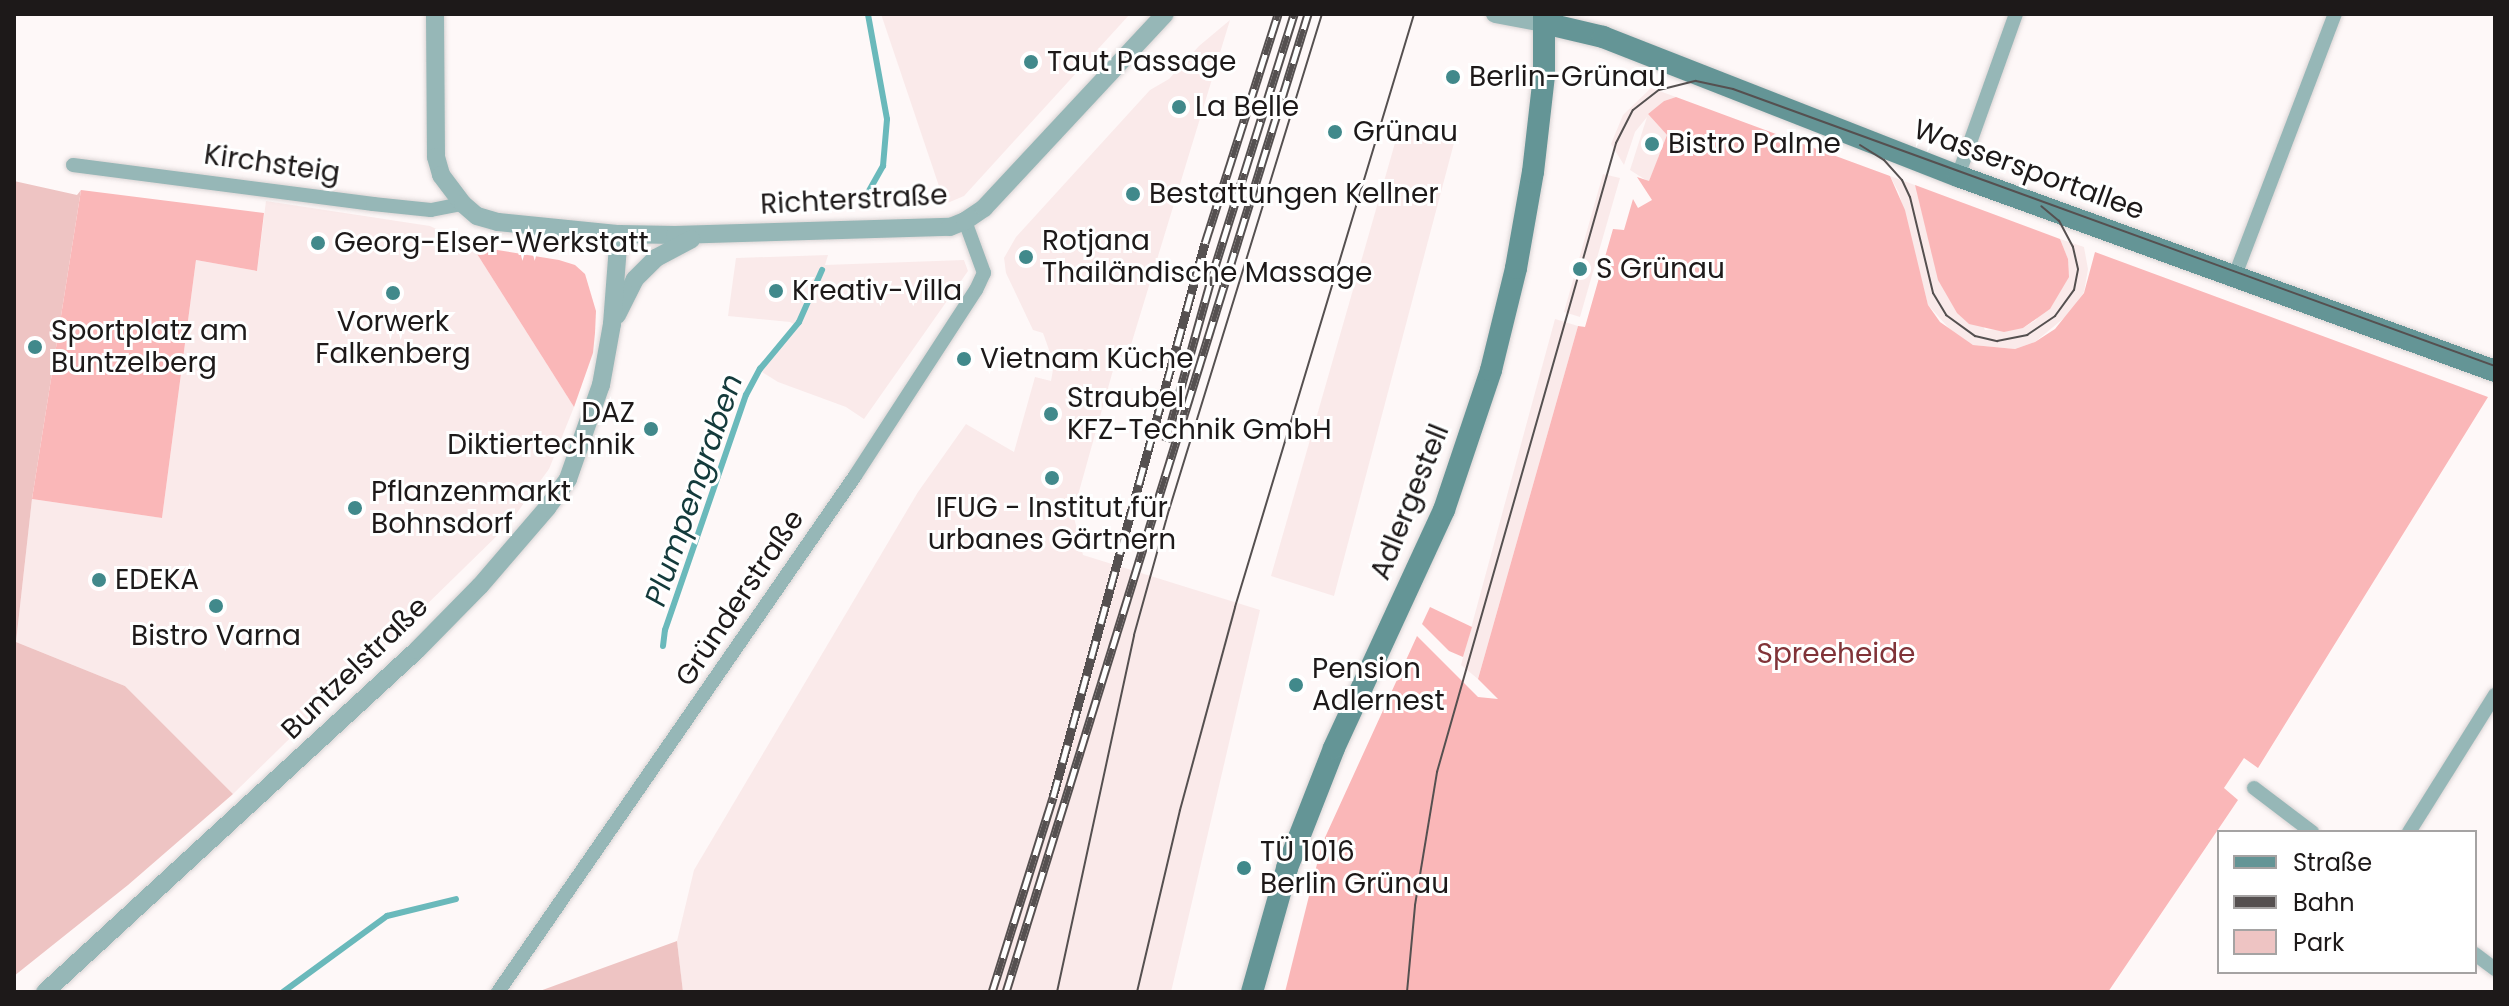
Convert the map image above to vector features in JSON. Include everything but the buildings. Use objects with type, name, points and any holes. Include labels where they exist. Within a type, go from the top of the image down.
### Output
[{"type":"main road","name":"Wassersportallee","points":[[1544,18],[1603,37],[1958,176],[2495,371]]},
{"type":"main road","name":"Adlergestell","points":[[1252,992],[1287,868],[1334,748],[1439,522],[1491,370],[1516,268],[1533,172],[1544,76],[1544,18]]},
{"type":"street","points":[[435,14],[436,157],[441,175],[463,204]]},
{"type":"street","name":"Richterstraße","points":[[463,204],[477,216],[498,222],[619,234],[701,235],[950,227],[984,208],[1165,14]]},
{"type":"street","points":[[1495,14],[1544,18]]},
{"type":"street","points":[[1958,176],[2016,14]]},
{"type":"street","points":[[2234,278],[2335,14]]},
{"type":"street","name":"Kirchsteig","points":[[73,165],[431,210],[463,204]]},
{"type":"street","name":"Gründerstraße","points":[[498,992],[838,502],[976,290],[984,273],[965,221]]},
{"type":"street","name":"Buntzelstraße","points":[[45,992],[417,650],[480,586],[547,508],[573,465],[601,385],[612,324],[619,234]]},
{"type":"street","name":"Buntzelstraße","points":[[612,324],[635,279],[656,258],[701,235]]},
{"type":"street","points":[[2410,830],[2495,695]]},
{"type":"street","points":[[2254,788],[2309,830]]},
{"type":"street","points":[[2477,956],[2495,969]]},
{"type":"shaded area","points":[[881,14],[1130,14],[964,196],[945,204]]},
{"type":"shaded area","points":[[1230,20],[1127,358],[1117,356],[1073,513],[1083,555],[1260,610],[1171,992],[683,992],[677,941],[694,870],[918,492],[966,424],[1014,452],[1035,377],[1051,381],[1054,364],[1043,333],[1033,330],[1006,273],[1004,258],[1016,237],[1150,90],[1169,79],[1199,46]]},
{"type":"shaded area","points":[[1651,88],[1676,97],[1664,101],[1648,114],[1667,135],[1649,182],[1630,170],[1647,117],[1635,132],[1624,165],[1611,144],[1623,115]]},
{"type":"shaded area","points":[[1399,129],[1454,143],[1334,596],[1271,576]]},
{"type":"shaded area","points":[[1603,174],[1620,178],[1580,317],[1564,312]]},
{"type":"shaded area","points":[[1890,176],[1915,185],[1985,330],[2023,328],[2036,320],[2068,259],[2060,239],[2084,247],[2088,269],[2084,292],[2070,313],[2035,342],[2015,349],[1973,345],[1955,335],[1928,305],[1899,193]]},
{"type":"shaded area","points":[[266,201],[430,226],[472,246],[574,407],[549,469],[508,525],[233,794],[125,686],[16,642],[32,499],[162,518],[196,260],[257,271]]},
{"type":"shaded area","points":[[828,255],[825,265],[964,260],[968,271],[864,419],[846,407],[778,382],[762,372],[769,356],[799,327],[790,322],[728,316],[736,258]]},
{"type":"shaded area","points":[[1555,319],[1578,326],[1478,679],[1461,665]]},
{"type":"green space","name":"Spreeheide","points":[[1676,97],[1890,176],[1905,210],[1928,305],[1940,322],[1973,345],[2015,349],[2035,342],[2055,329],[2084,293],[2095,252],[2488,397],[2258,768],[2244,758],[2224,788],[2238,800],[2108,992],[1285,992],[1322,844],[1417,636],[1478,697],[1498,699],[1478,679],[1578,326],[1585,327],[1613,229],[1624,230],[1633,199],[1638,208],[1652,200],[1637,177],[1649,181],[1667,135],[1648,114],[1664,101]]},
{"type":"green space","points":[[14,181],[77,195],[81,190],[32,499],[16,642],[125,686],[233,794],[128,885],[14,976]]},
{"type":"green space","points":[[1915,185],[2060,239],[2068,259],[2069,277],[2050,309],[2023,328],[2004,332],[1969,324],[1957,313],[1938,280]]},
{"type":"green space","points":[[81,190],[264,213],[257,271],[196,260],[162,518],[32,499]]},
{"type":"green space","points":[[472,246],[559,260],[575,265],[585,274],[596,311],[595,333],[593,353],[574,407]]},
{"type":"green space","points":[[1430,607],[1472,627],[1463,657],[1449,651],[1422,624]]},
{"type":"green space","points":[[677,941],[683,992],[537,992]]},
{"type":"waterway","name":"Plumpengraben","points":[[861,205],[883,166],[887,119],[868,14]]},
{"type":"waterway","name":"Plumpengraben","points":[[663,646],[665,630],[746,395],[760,369],[799,322],[822,270]]},
{"type":"waterway","name":"Plumpengraben","points":[[283,992],[387,916],[456,899]]},
{"type":"tram line","points":[[1057,992],[1134,635],[1169,510],[1322,14]]},
{"type":"tram line","points":[[1137,992],[1180,810],[1235,607],[1414,14]]},
{"type":"tram line","points":[[1407,992],[1415,905],[1437,772],[1616,143],[1633,110],[1659,90],[1696,81],[1733,89],[2495,366]]},
{"type":"tram line","points":[[1860,145],[1884,160],[1902,180],[1910,197],[1933,293],[1946,315],[1975,336],[1997,341],[2027,335],[2055,316],[2074,290],[2078,269],[2073,247],[2059,221],[2041,206]]},
{"type":"railway","points":[[992,992],[1053,797],[1205,243],[1278,14]]},
{"type":"railway","points":[[1166,441],[1212,276],[1294,14]]},
{"type":"railway","points":[[1006,992],[1308,14]]},
{"type":"place","name":"Taut Passage","points":[[1031,62]]},
{"type":"place","name":"Berlin-Grünau","points":[[1453,77]]},
{"type":"place","name":"La Belle","points":[[1179,107]]},
{"type":"place","name":"Grünau","points":[[1335,132]]},
{"type":"place","name":"Bistro Palme","points":[[1652,144]]},
{"type":"place","name":"Bestattungen Kellner","points":[[1133,194]]},
{"type":"place","name":"Georg-Elser-Werkstatt","points":[[318,243]]},
{"type":"place","name":"Rotjana Thailändische Massage","points":[[1026,257]]},
{"type":"place","name":"S Grünau","points":[[1580,269]]},
{"type":"place","name":"Kreativ-Villa","points":[[776,291]]},
{"type":"place","name":"Vorwerk Falkenberg","points":[[393,293]]},
{"type":"place","name":"Sportplatz am Buntzelberg","points":[[35,347]]},
{"type":"place","name":"Vietnam Küche","points":[[964,359]]},
{"type":"place","name":"Straubel KFZ-Technik GmbH","points":[[1051,414]]},
{"type":"place","name":"DAZ Diktiertechnik","points":[[651,429]]},
{"type":"place","name":"IFUG - Institut für urbanes Gärtnern","points":[[1052,478]]},
{"type":"place","name":"Pflanzenmarkt Bohnsdorf","points":[[355,508]]},
{"type":"place","name":"EDEKA","points":[[99,580]]},
{"type":"place","name":"Bistro Varna","points":[[216,606]]},
{"type":"place","name":"Pension Adlernest","points":[[1296,685]]},
{"type":"place","name":"TÜ 1016 Berlin Grünau","points":[[1244,868]]}]
